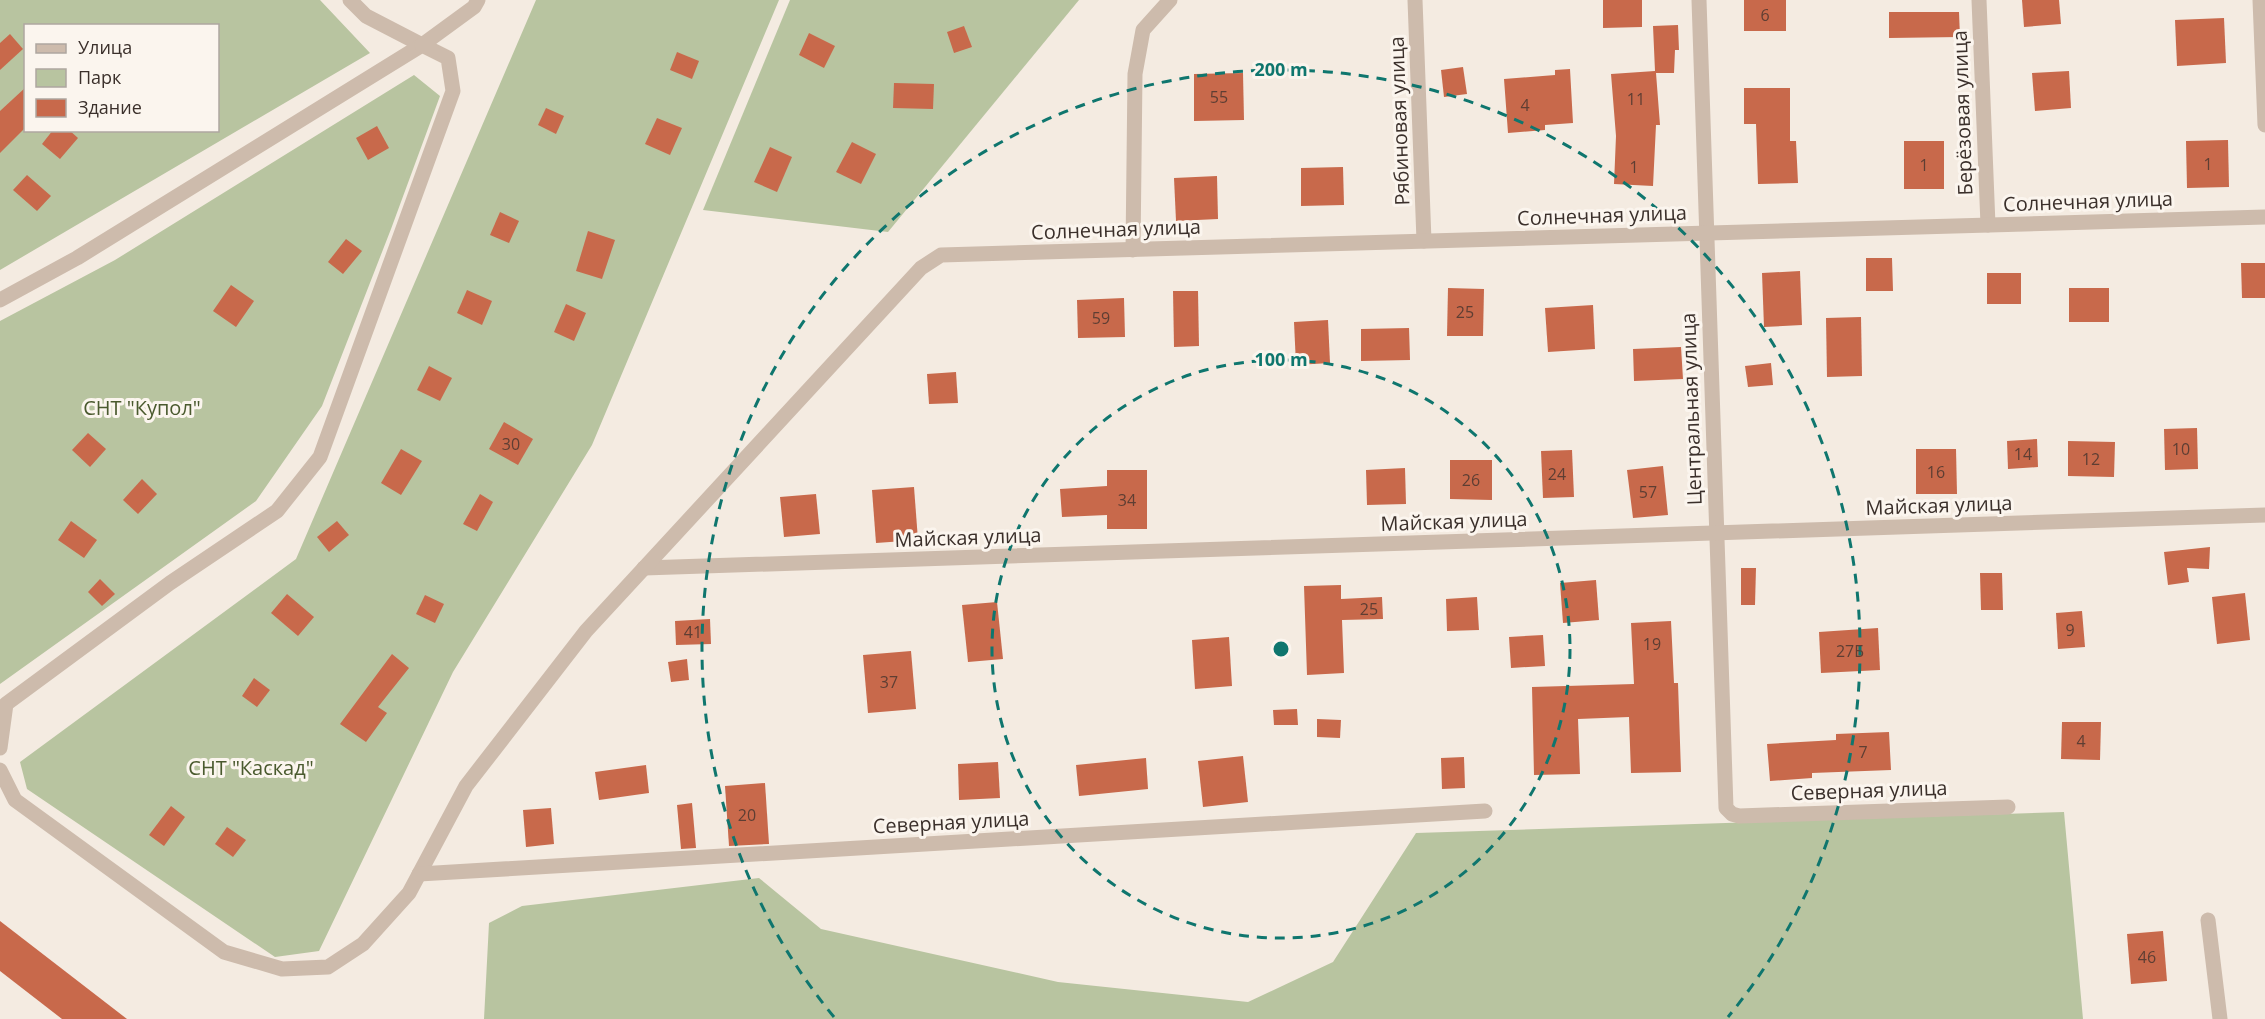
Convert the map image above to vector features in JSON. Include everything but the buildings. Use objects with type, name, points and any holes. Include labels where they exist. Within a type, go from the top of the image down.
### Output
[{"type":"street","points":[[0,748],[6,704],[170,583],[277,511],[320,457],[453,91],[448,58],[366,16],[350,0]]},
{"type":"street","points":[[0,300],[77,258],[422,45],[474,7],[478,0]]},
{"type":"street","points":[[1133,250],[1135,74],[1143,30],[1170,0]]},
{"type":"street","name":"Рябиновая улица","points":[[1415,0],[1424,241]]},
{"type":"street","name":"Центральная улица","points":[[1699,0],[1725,801],[1726,808],[1732,814]]},
{"type":"street","name":"Берёзовая улица","points":[[1979,0],[1988,225]]},
{"type":"street","points":[[2260,0],[2265,125]]},
{"type":"street","name":"Солнечная улица","points":[[644,568],[921,268],[941,255],[2265,217]]},
{"type":"street","name":"Майская улица","points":[[644,568],[2265,515]]},
{"type":"street","points":[[0,771],[15,800],[224,952],[282,969],[328,967],[363,944],[409,893],[466,786],[586,631],[644,568]]},
{"type":"street","name":"Северная улица","points":[[1732,814],[2008,807]]},
{"type":"street","name":"Северная улица","points":[[419,874],[1485,811]]},
{"type":"street","points":[[2208,920],[2220,1019]]},
{"type":"green space","points":[[0,0],[320,0],[370,53],[0,270]]},
{"type":"green space","name":"СНТ \"Каскад\"","points":[[536,0],[779,0],[592,445],[453,672],[319,951],[275,957],[27,789],[20,762],[296,559]]},
{"type":"green space","points":[[790,0],[1079,0],[888,232],[703,210]]},
{"type":"green space","name":"СНТ \"Купол\"","points":[[414,75],[440,96],[322,406],[256,501],[0,684],[0,321],[115,260]]},
{"type":"green space","points":[[2064,812],[2083,1019],[484,1019],[489,923],[522,906],[759,878],[821,929],[1058,982],[1248,1002],[1333,962],[1416,833]]}]
